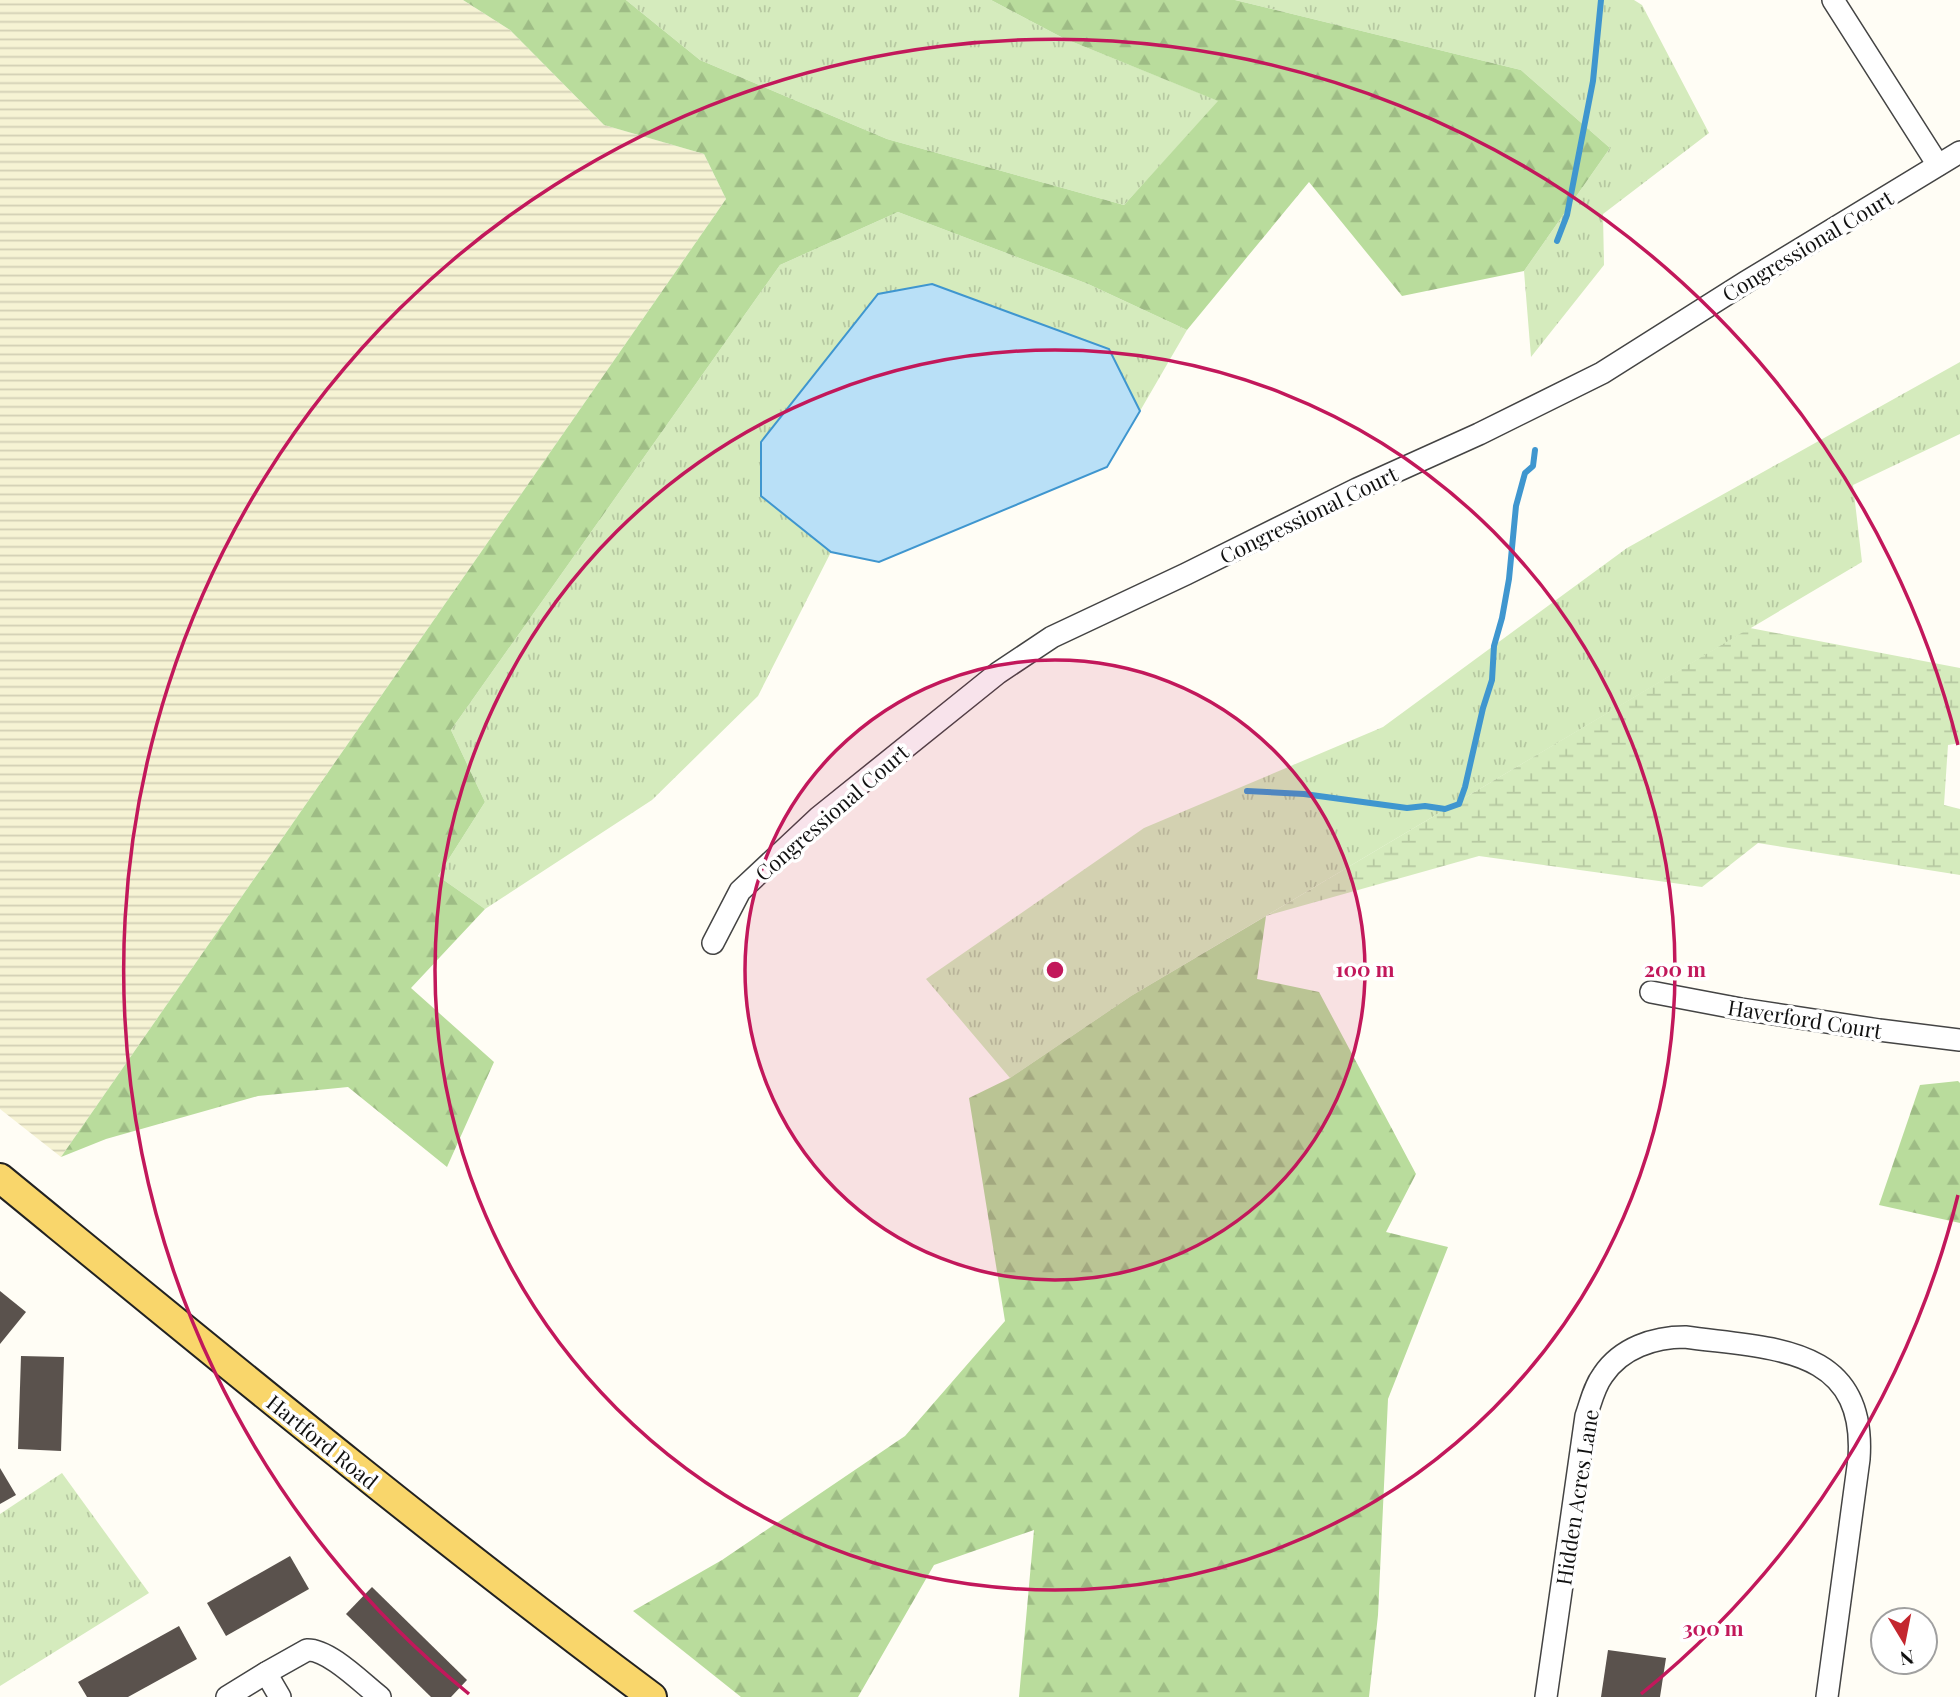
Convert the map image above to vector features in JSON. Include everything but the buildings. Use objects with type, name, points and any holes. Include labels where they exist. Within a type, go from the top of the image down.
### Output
[{"type":"main road","name":"Hartford Road","points":[[0,1178],[336,1454],[652,1697]]},
{"type":"street","points":[[1833,0],[1938,166]]},
{"type":"street","name":"Congressional Court","points":[[713,943],[740,891],[819,817],[998,673],[1052,637],[1357,489],[1479,434],[1601,373],[1960,152]]},
{"type":"street","name":"Haverford Court","points":[[1651,992],[1741,1009],[1960,1040]]},
{"type":"street","name":"Hidden Acres Lane","points":[[1546,1697],[1586,1416],[1595,1390],[1603,1374],[1618,1358],[1633,1348],[1668,1337],[1685,1337],[1790,1352],[1811,1360],[1837,1379],[1850,1400],[1857,1418],[1860,1448],[1827,1697]]},
{"type":"street","points":[[227,1697],[307,1650],[327,1656],[380,1697]]},
{"type":"street","points":[[265,1673],[280,1697]]},
{"type":"shaded area","points":[[0,0],[463,0],[510,30],[604,125],[704,154],[726,199],[61,1157],[0,1109]]},
{"type":"green space","points":[[463,0],[626,0],[700,60],[887,139],[1124,205],[1218,101],[1063,38],[991,0],[1235,0],[1521,70],[1610,148],[1524,271],[1402,296],[1309,182],[1187,330],[1088,284],[898,212],[780,265],[451,730],[485,802],[438,876],[485,909],[411,988],[494,1062],[447,1167],[348,1087],[258,1096],[106,1139],[61,1157],[726,199],[704,154],[604,125],[510,30]]},
{"type":"green space","points":[[626,0],[991,0],[1063,38],[1219,101],[1124,205],[887,139],[700,60]]},
{"type":"green space","points":[[1235,0],[1634,0],[1642,5],[1709,133],[1603,214],[1604,265],[1531,357],[1524,271],[1610,148],[1521,70]]},
{"type":"green space","points":[[898,212],[1088,284],[1187,330],[1140,411],[1108,349],[761,496],[831,552],[758,696],[652,800],[485,909],[438,876],[485,802],[451,730],[780,265]]},
{"type":"green space","points":[[1960,362],[1960,434],[1853,485],[1862,562],[1131,996],[1010,1078],[926,979],[1144,828],[1383,727],[1627,548]]},
{"type":"green space","points":[[1750,628],[1960,668],[1960,743],[1948,745],[1944,805],[1960,809],[1960,875],[1758,843],[1702,887],[1479,856],[1266,916]]},
{"type":"green space","points":[[1266,916],[1257,979],[1319,992],[1416,1174],[1386,1232],[1448,1247],[1388,1399],[1378,1615],[1369,1697],[1019,1697],[1034,1530],[934,1565],[858,1697],[741,1697],[633,1611],[722,1560],[905,1436],[1005,1321],[969,1098],[1010,1078],[1131,996]]},
{"type":"green space","points":[[1958,1081],[1960,1223],[1879,1205],[1920,1085]]},
{"type":"green space","points":[[62,1473],[149,1593],[0,1686],[0,1514]]},
{"type":"water","points":[[932,284],[1109,349],[1140,411],[1107,467],[879,562],[831,552],[761,496],[761,442],[878,294]]},
{"type":"waterway","points":[[1557,241],[1567,215],[1593,81],[1601,0]]},
{"type":"waterway","points":[[1247,791],[1304,794],[1407,808],[1425,806],[1445,809],[1459,804],[1492,680],[1494,646],[1509,579],[1516,506],[1525,473],[1533,466],[1535,450]]}]
